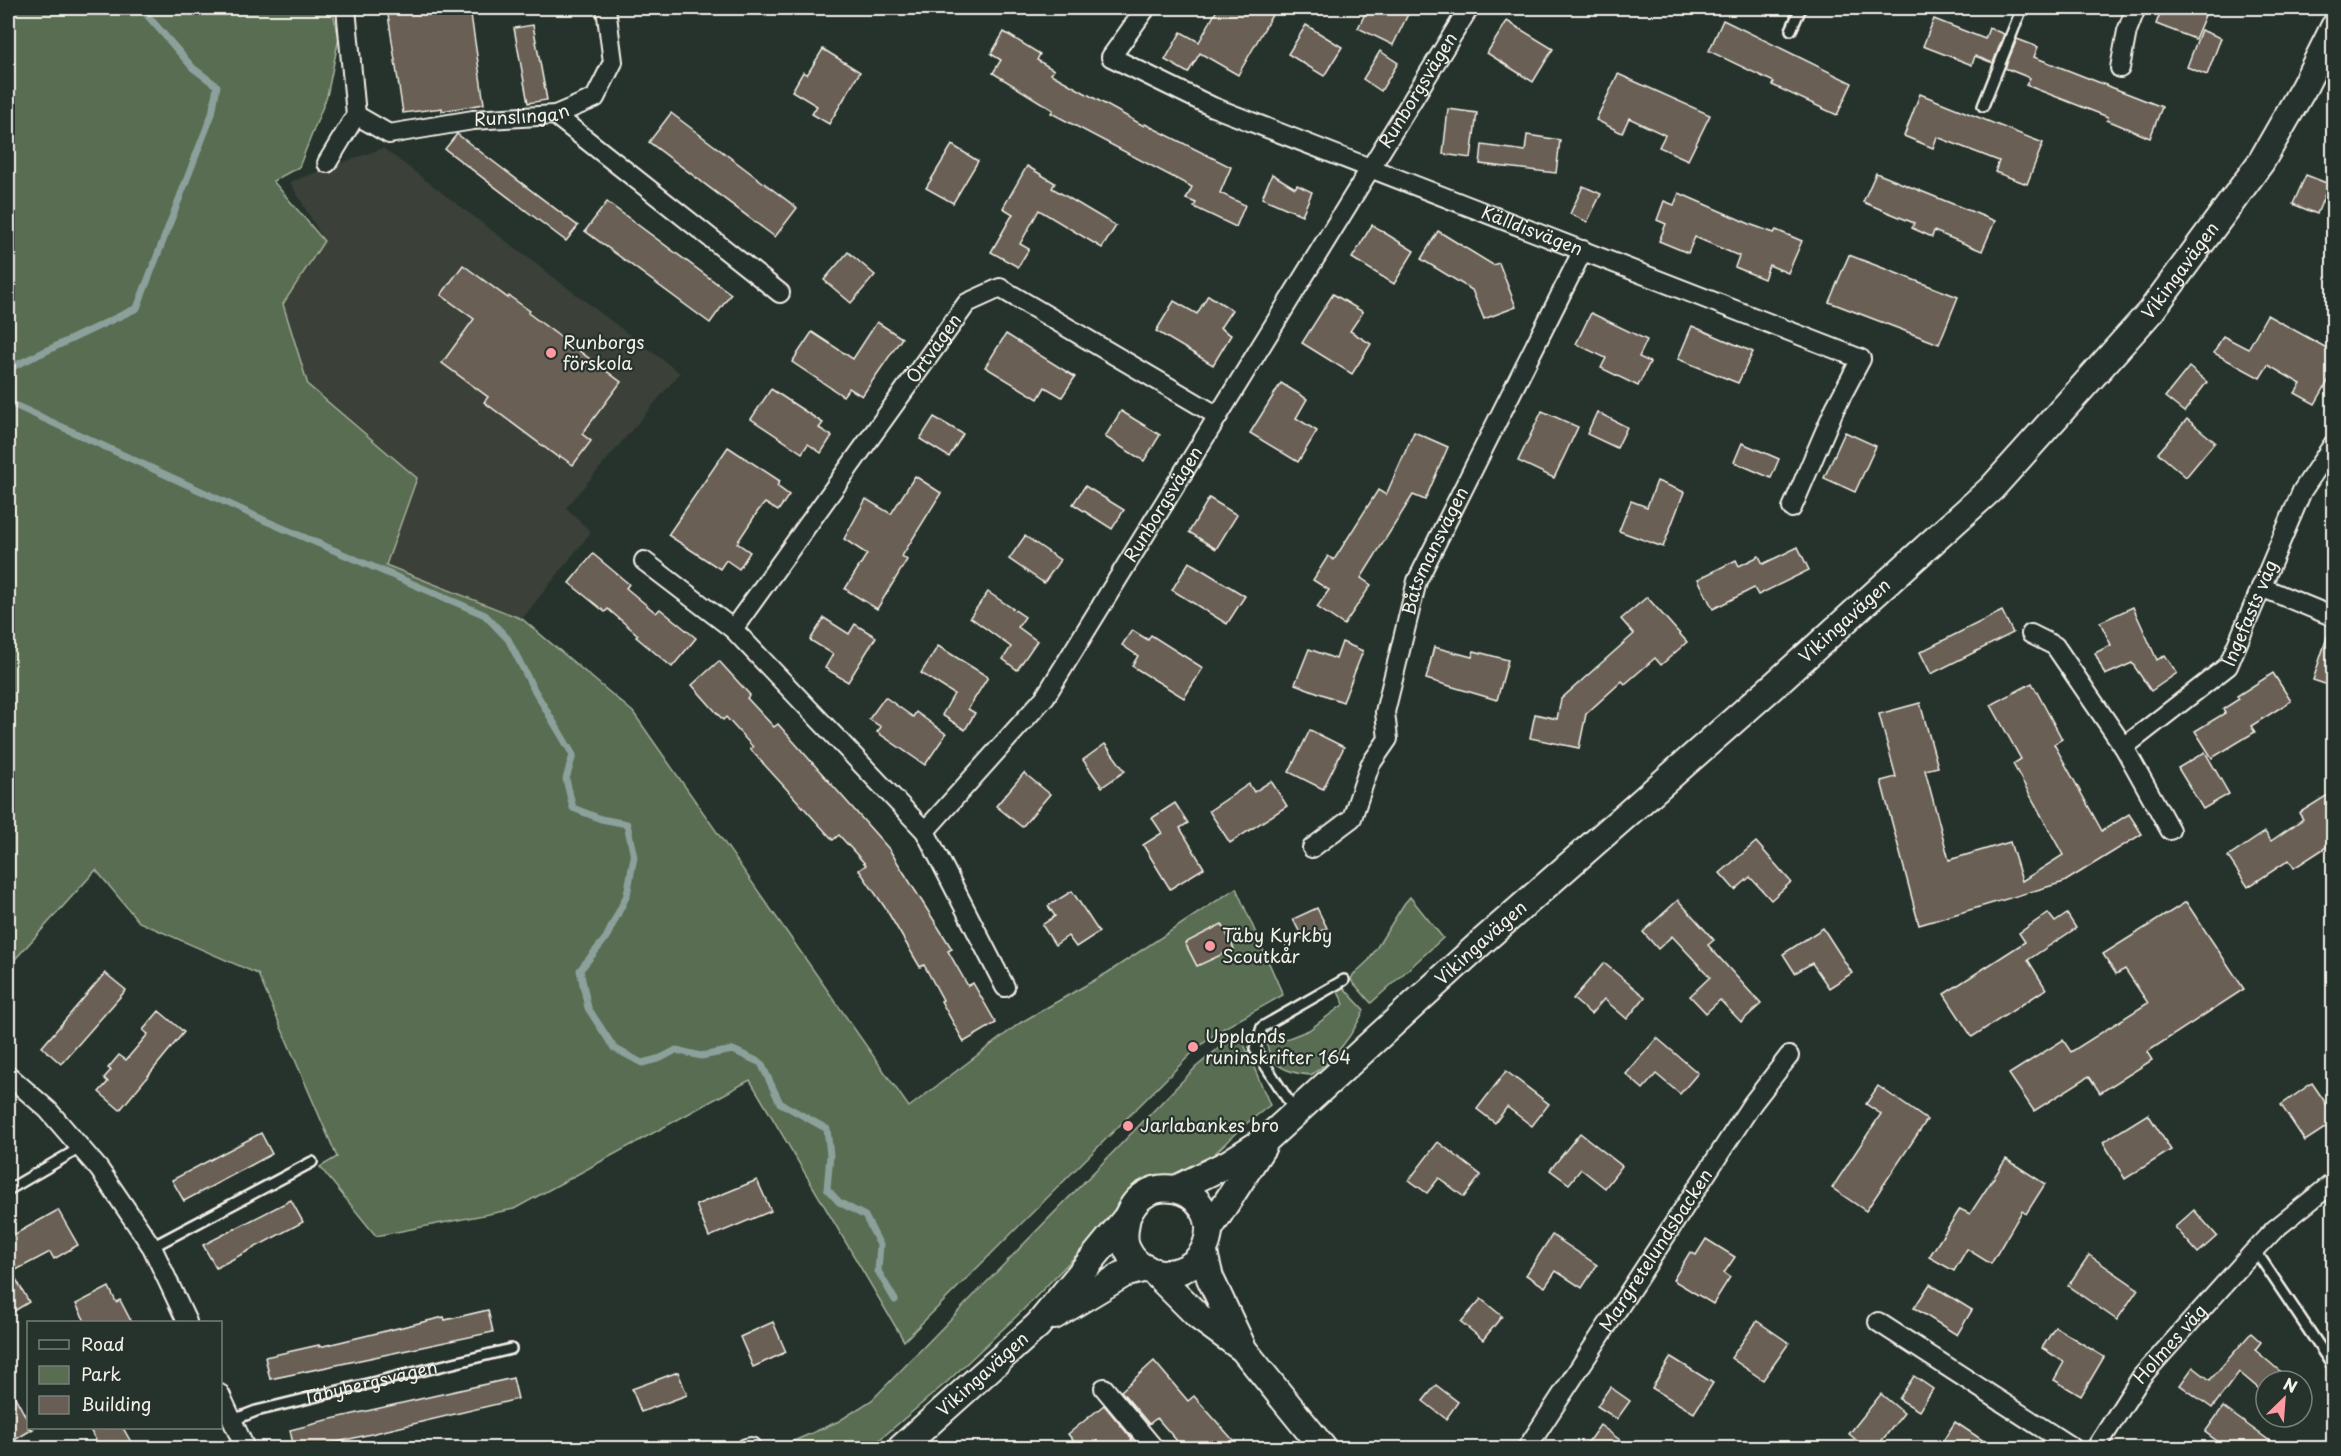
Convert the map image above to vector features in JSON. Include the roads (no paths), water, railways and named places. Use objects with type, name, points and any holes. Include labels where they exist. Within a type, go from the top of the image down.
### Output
[{"type":"main road","name":"Vikingavägen","points":[[901,1449],[1038,1325],[1126,1217],[1133,1204],[1144,1195],[1161,1189],[1176,1189],[1229,1163],[1268,1138],[1484,940],[1772,687],[1992,488],[2151,311],[2261,162],[2304,87],[2334,27]]},
{"type":"main road","name":"Vikingavägen","points":[[1038,1325],[1124,1274],[1150,1270],[1168,1274],[1183,1270],[1198,1260],[1204,1253],[1210,1228],[1268,1138]]},
{"type":"main road","points":[[1176,1189],[1191,1196],[1202,1206],[1210,1228]]},
{"type":"main road","points":[[1126,1217],[1124,1233],[1126,1248],[1199,1317],[1244,1349]]},
{"type":"main road","points":[[1204,1253],[1210,1278],[1244,1349],[1323,1449]]},
{"type":"street","points":[[327,163],[356,116],[346,8]]},
{"type":"street","name":"Runslingan","points":[[356,116],[389,134],[473,120],[555,116],[596,98],[613,62],[606,8]]},
{"type":"street","name":"Källdisvägen","points":[[1146,8],[1110,57],[1213,107],[1861,359],[1835,408],[1792,508]]},
{"type":"street","name":"Runborgsvägen","points":[[925,831],[1045,698],[1469,8]]},
{"type":"street","points":[[2121,68],[2127,31],[2136,8]]},
{"type":"street","points":[[555,116],[780,293]]},
{"type":"street","name":"Båtsmansvägen","points":[[1312,848],[1352,818],[1370,765],[1388,740],[1385,712],[1417,582],[1583,250]]},
{"type":"street","name":"Örtvägen","points":[[734,629],[968,303],[999,288],[1218,416]]},
{"type":"street","name":"Ingefasts väg","points":[[2124,747],[2228,666],[2302,491],[2334,443]]},
{"type":"street","points":[[644,561],[734,629],[925,831],[1005,987]]},
{"type":"street","points":[[2261,587],[2334,617]]},
{"type":"street","points":[[2031,634],[2055,646],[2124,747],[2170,830]]},
{"type":"street","name":"Margretelundsbacken","points":[[1527,1449],[1752,1104],[1789,1056]]},
{"type":"street","points":[[8,1076],[48,1110],[99,1169],[152,1247],[186,1321]]},
{"type":"street","name":"Holmes väg","points":[[2096,1449],[2142,1376],[2255,1250],[2276,1229],[2334,1182]]},
{"type":"street","points":[[1878,1322],[2073,1449]]},
{"type":"street","points":[[1104,1388],[1154,1449]]},
{"type":"street","points":[[222,1398],[245,1449]]},
{"type":"lane","points":[[1791,30],[1802,8]]},
{"type":"lane","points":[[1983,106],[2022,8]]},
{"type":"lane","points":[[1296,1113],[1255,1049],[1262,1027],[1344,980]]},
{"type":"lane","points":[[8,1190],[80,1148]]},
{"type":"lane","points":[[152,1247],[312,1162]]},
{"type":"lane","points":[[2255,1250],[2334,1368]]},
{"type":"lane","name":"Täbybergsvägen","points":[[232,1420],[256,1411],[511,1349]]},
{"type":"waterway","points":[[8,369],[137,308],[212,114],[217,86],[193,68],[141,8]]},
{"type":"waterway","points":[[8,402],[266,521],[485,615],[508,639],[532,686],[573,755],[566,779],[573,808],[601,819],[627,824],[634,857],[627,895],[606,938],[580,970],[588,1008],[614,1048],[642,1063],[661,1058],[676,1050],[701,1056],[733,1050],[761,1063],[780,1103],[827,1129],[830,1155],[827,1189],[839,1202],[865,1216],[880,1245],[878,1271],[895,1300]]},
{"type":"place","name":"Runborgs förskola","points":[[551,353]]},
{"type":"place","name":"Täby Kyrkby Scoutkår","points":[[1210,946]]},
{"type":"place","name":"Upplands runinskrifter 164","points":[[1193,1047]]},
{"type":"place","name":"Jarlabankes bro","points":[[1128,1126]]}]
